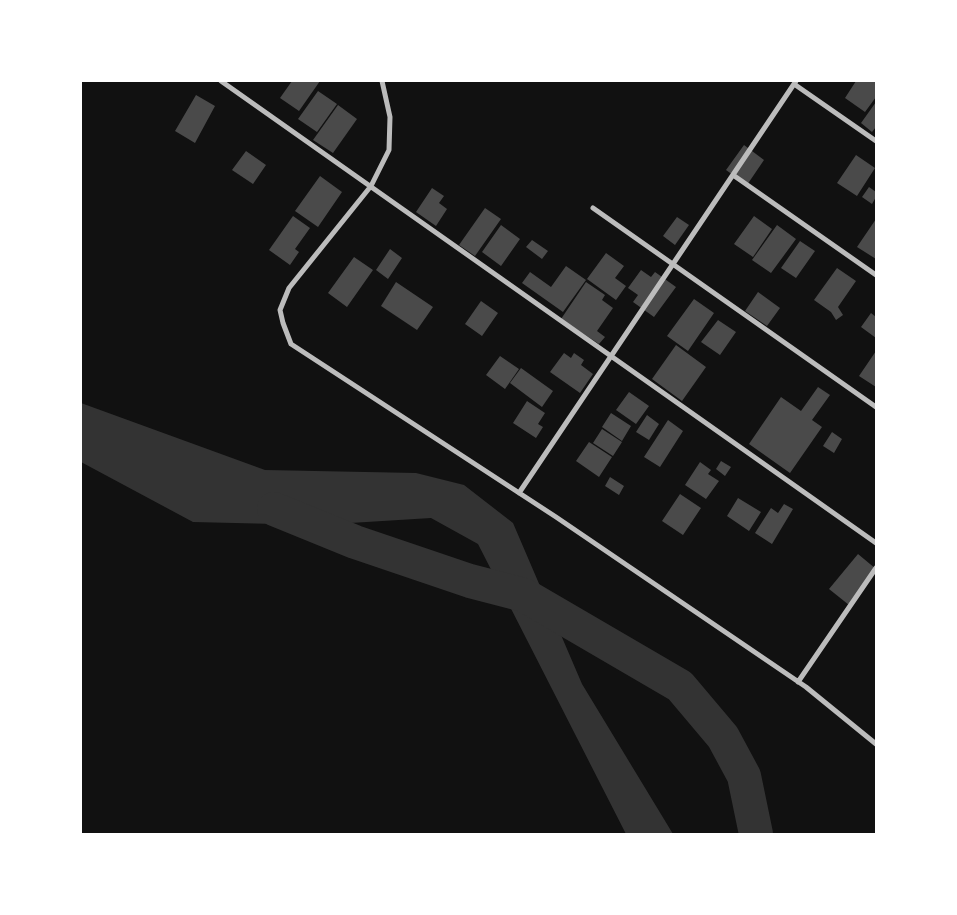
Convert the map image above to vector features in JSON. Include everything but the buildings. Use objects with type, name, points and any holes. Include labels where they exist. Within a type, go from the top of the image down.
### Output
[{"type":"street","points":[[221,81],[876,543]]},
{"type":"street","points":[[382,81],[390,117],[389,150],[371,186],[289,288],[280,310],[291,344],[519,493],[798,682],[876,744]]},
{"type":"street","points":[[519,493],[795,82],[876,141]]},
{"type":"street","points":[[733,175],[876,275]]},
{"type":"street","points":[[593,208],[876,407]]},
{"type":"street","points":[[798,682],[876,568]]},
{"type":"shaded area","points":[[81,403],[265,470],[416,473],[464,485],[513,523],[582,684],[673,834],[626,834],[478,544],[431,518],[318,525],[193,522],[81,462]]},
{"type":"waterway","points":[[274,509],[355,542],[470,581],[524,595],[680,686],[723,737],[744,776],[756,834]]}]
